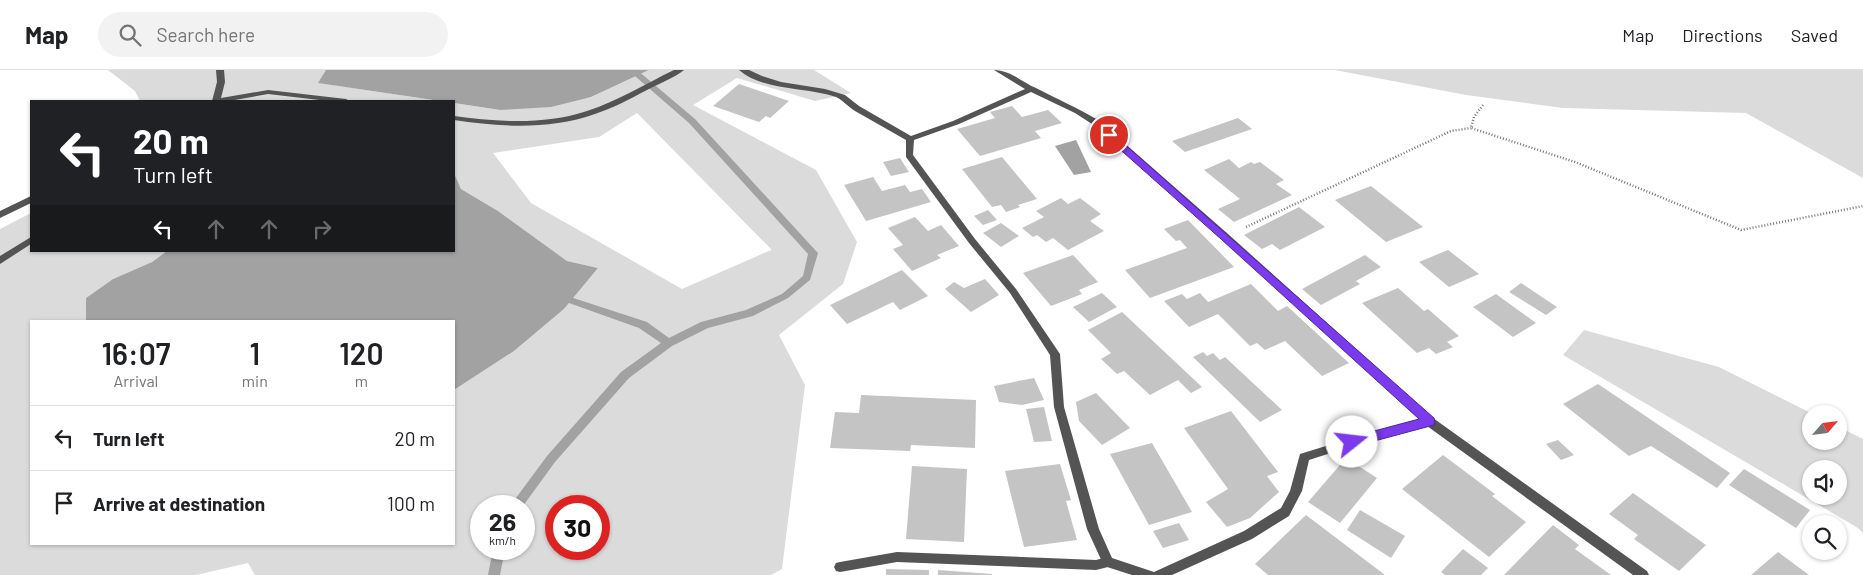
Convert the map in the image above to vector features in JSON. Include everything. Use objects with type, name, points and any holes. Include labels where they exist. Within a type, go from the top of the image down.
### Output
[{"type":"street","points":[[216,100],[221,82],[220,70]]},
{"type":"street","points":[[455,118],[509,124],[572,118],[605,107],[680,70]]},
{"type":"street","points":[[743,70],[758,78],[780,84],[825,91],[842,97],[856,108],[910,139],[936,132],[985,108],[1031,89]]},
{"type":"street","points":[[998,70],[1031,89],[1078,111],[1095,122],[1225,236],[1429,421],[1643,575]]},
{"type":"street","points":[[222,100],[268,92],[337,100]]},
{"type":"street","points":[[910,139],[909,155],[972,242],[1013,291],[1055,354],[1059,407],[1093,529],[1108,562]]},
{"type":"street","points":[[0,215],[30,200]]},
{"type":"street","points":[[0,261],[30,241]]},
{"type":"street","points":[[1159,575],[1248,535],[1285,512],[1296,491],[1304,457],[1429,421]]},
{"type":"street","points":[[840,567],[897,557],[1096,565],[1108,562],[1149,575]]},
{"type":"path","points":[[1471,128],[1474,117],[1483,105]]},
{"type":"path","points":[[1225,236],[1451,131],[1471,128],[1575,162],[1741,230],[1863,206]]},
{"type":"shaded area","points":[[108,70],[326,70],[319,83],[433,100],[140,100],[135,91]]},
{"type":"shaded area","points":[[326,70],[649,70],[591,97],[551,107],[500,110],[455,103],[455,100],[433,100],[318,83]]},
{"type":"shaded area","points":[[649,70],[814,70],[851,93],[815,101],[737,78],[693,105],[816,170],[857,242],[843,284],[779,335],[805,385],[782,569],[771,575],[255,575],[248,563],[196,575],[0,575],[0,229],[30,214],[30,252],[166,252],[152,262],[113,279],[86,298],[86,320],[30,320],[30,545],[455,545],[455,389],[514,351],[564,309],[598,268],[567,261],[498,211],[461,189],[455,175],[455,103],[500,110],[591,97]],"holes":[[[637,113],[771,250],[682,289],[531,203],[493,153],[599,137]]]},
{"type":"shaded area","points":[[1335,70],[1863,70],[1863,178],[1746,113],[1563,108],[1466,95]]},
{"type":"shaded area","points":[[1076,140],[1091,172],[1074,175],[1055,146]]},
{"type":"shaded area","points":[[455,175],[461,189],[498,211],[567,261],[598,268],[564,309],[514,351],[455,389],[455,320],[86,320],[86,298],[113,279],[152,262],[166,252],[455,252]]},
{"type":"shaded area","points":[[1584,330],[1719,367],[1802,408],[1802,450],[1848,450],[1848,432],[1863,439],[1863,533],[1847,522],[1847,515],[1836,515],[1819,505],[1847,505],[1847,460],[1802,460],[1802,495],[1563,355]]},
{"type":"building","points":[[739,84],[789,101],[770,118],[766,116],[759,122],[713,106]]},
{"type":"building","points":[[1012,106],[1022,117],[1048,110],[1062,123],[1035,131],[1041,138],[980,156],[957,129],[995,118],[990,112]]},
{"type":"building","points":[[1238,118],[1252,129],[1185,152],[1172,141]]},
{"type":"building","points":[[1002,157],[1037,199],[1018,205],[1020,207],[1006,212],[1001,205],[992,207],[962,169]]},
{"type":"building","points":[[900,158],[909,172],[891,176],[883,162]]},
{"type":"building","points":[[1229,159],[1239,168],[1251,162],[1254,164],[1260,162],[1284,180],[1276,184],[1292,195],[1234,222],[1218,209],[1240,199],[1204,170]]},
{"type":"building","points":[[873,177],[882,191],[905,185],[910,192],[922,189],[931,202],[866,221],[844,185]]},
{"type":"building","points":[[1371,186],[1423,227],[1386,242],[1335,200]]},
{"type":"building","points":[[1061,198],[1068,204],[1080,198],[1101,214],[1090,221],[1104,231],[1068,250],[1053,238],[1046,242],[1037,235],[1033,237],[1022,228],[1044,217],[1036,211]]},
{"type":"building","points":[[1299,207],[1325,227],[1280,250],[1272,244],[1262,249],[1244,235]]},
{"type":"building","points":[[988,210],[997,220],[983,225],[974,216]]},
{"type":"building","points":[[915,217],[928,231],[941,225],[959,246],[937,255],[941,258],[912,271],[893,249],[903,245],[888,228]]},
{"type":"building","points":[[1188,220],[1234,267],[1150,298],[1125,270],[1187,248],[1180,240],[1176,241],[1164,229]]},
{"type":"building","points":[[1001,223],[1019,236],[1001,247],[983,233]]},
{"type":"building","points":[[1448,250],[1479,274],[1449,287],[1419,262]]},
{"type":"building","points":[[1073,255],[1098,282],[1079,290],[1082,294],[1051,306],[1023,273]]},
{"type":"building","points":[[1365,255],[1381,267],[1356,281],[1360,284],[1321,305],[1302,289]]},
{"type":"building","points":[[902,270],[928,296],[900,310],[893,302],[847,324],[830,305]]},
{"type":"building","points":[[985,279],[999,295],[971,312],[945,289],[954,282],[964,288]]},
{"type":"building","points":[[1521,283],[1557,307],[1546,315],[1509,292]]},
{"type":"building","points":[[1251,284],[1278,311],[1287,306],[1349,363],[1322,376],[1285,341],[1265,350],[1257,343],[1250,346],[1218,314],[1189,327],[1164,301],[1182,294],[1187,299],[1200,293],[1208,302]]},
{"type":"building","points":[[1398,288],[1424,311],[1428,309],[1459,336],[1447,342],[1453,347],[1436,354],[1429,348],[1417,353],[1362,303]]},
{"type":"building","points":[[1102,293],[1117,307],[1089,322],[1073,307]]},
{"type":"building","points":[[1496,294],[1536,323],[1513,337],[1473,307]]},
{"type":"building","points":[[1122,312],[1202,387],[1191,393],[1178,380],[1150,395],[1124,371],[1117,374],[1101,359],[1111,353],[1088,330]]},
{"type":"building","points":[[1203,352],[1207,356],[1213,353],[1220,360],[1225,357],[1282,410],[1260,422],[1193,357]]},
{"type":"building","points":[[1034,378],[1044,400],[1022,405],[999,402],[994,386]]},
{"type":"building","points":[[1598,384],[1730,473],[1717,488],[1651,446],[1629,456],[1563,404]]},
{"type":"building","points":[[1096,393],[1130,428],[1102,445],[1079,421],[1076,402]]},
{"type":"building","points":[[861,395],[976,400],[975,448],[911,445],[910,451],[830,448],[835,412],[859,413]]},
{"type":"building","points":[[1044,407],[1052,441],[1034,442],[1026,409]]},
{"type":"building","points":[[1231,411],[1278,472],[1267,476],[1279,492],[1250,518],[1227,527],[1206,502],[1228,489],[1184,428]]},
{"type":"building","points":[[1558,440],[1574,455],[1561,460],[1546,444]]},
{"type":"building","points":[[1152,443],[1192,512],[1149,525],[1110,454]]},
{"type":"building","points":[[1443,455],[1495,494],[1492,496],[1526,522],[1489,557],[1402,489]]},
{"type":"building","points":[[1346,458],[1377,478],[1340,523],[1308,502]]},
{"type":"building","points":[[1060,464],[1071,500],[1066,501],[1077,540],[1024,547],[1005,471]]},
{"type":"building","points":[[912,466],[967,469],[964,542],[906,539]]},
{"type":"building","points":[[1744,469],[1810,510],[1806,515],[1802,515],[1802,520],[1796,528],[1729,485]]},
{"type":"building","points":[[1633,493],[1706,545],[1679,571],[1634,539],[1638,535],[1609,514]]},
{"type":"building","points":[[1360,510],[1405,536],[1391,558],[1347,530]]},
{"type":"building","points":[[1306,515],[1385,575],[1268,575],[1255,564]]},
{"type":"building","points":[[1179,523],[1189,540],[1163,548],[1153,531]]},
{"type":"building","points":[[1553,525],[1579,545],[1575,549],[1611,575],[1504,575]]},
{"type":"building","points":[[1463,549],[1488,568],[1481,575],[1445,575],[1441,572]]},
{"type":"building","points":[[1778,552],[1809,575],[1751,575]]},
{"type":"building","points":[[886,569],[929,570],[929,575],[886,575]]},
{"type":"building","points":[[938,570],[992,574],[992,575],[938,575]]},
{"type":"waterway","points":[[632,70],[692,121],[813,253],[807,278],[785,296],[749,313],[705,325],[668,343]]},
{"type":"waterway","points":[[558,296],[643,325],[668,343]]},
{"type":"waterway","points":[[524,495],[551,459],[625,375],[668,343]]},
{"type":"waterway","points":[[494,575],[497,560]]},
{"type":"route","points":[[1109,135],[1225,236],[1429,421],[1352,442]]}]
